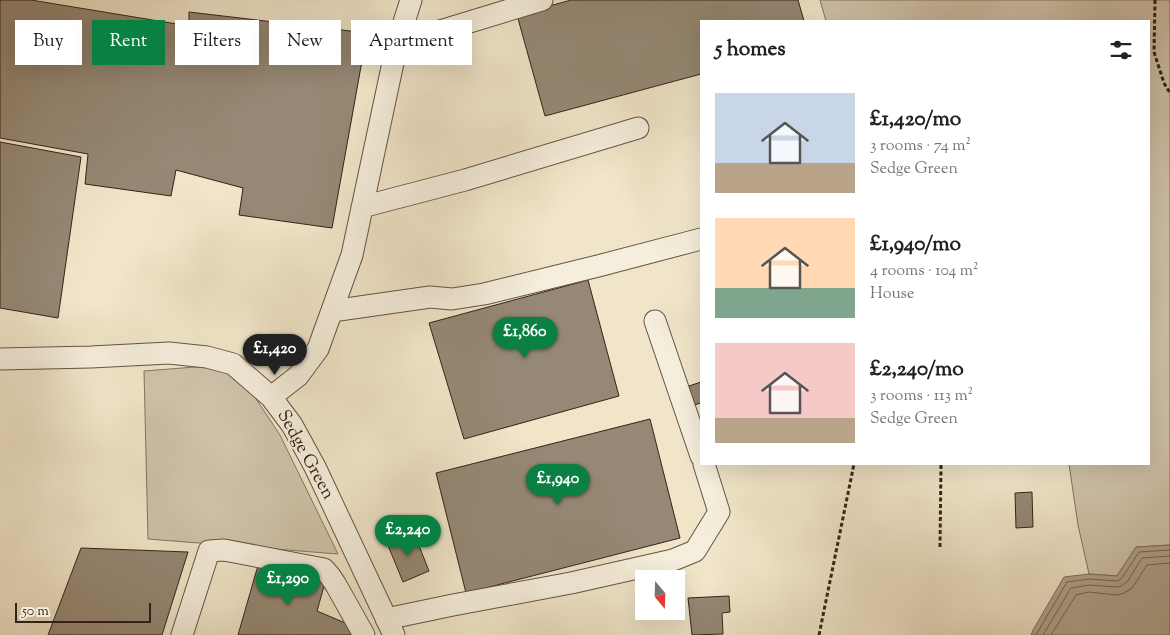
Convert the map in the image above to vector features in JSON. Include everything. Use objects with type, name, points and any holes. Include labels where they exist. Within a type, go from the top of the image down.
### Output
[{"type":"street","points":[[405,20],[411,0]]},
{"type":"street","points":[[472,21],[542,0]]},
{"type":"street","points":[[271,397],[298,376],[318,348],[332,311],[352,255],[392,65]]},
{"type":"street","points":[[362,207],[465,180],[638,128]]},
{"type":"street","points":[[332,311],[430,297],[452,299],[484,294],[700,239]]},
{"type":"street","points":[[655,321],[700,453]]},
{"type":"street","name":"Sedge Green","points":[[0,359],[169,354],[207,357],[233,364],[271,397],[292,425],[315,467],[390,627]]},
{"type":"street","points":[[390,627],[453,605],[571,583],[673,560],[695,551],[719,512],[704,465]]},
{"type":"street","points":[[182,635],[208,551],[224,550],[324,569],[336,585],[364,635]]},
{"type":"path","points":[[1155,0],[1154,52],[1164,83],[1170,93]]},
{"type":"path","points":[[819,635],[854,465]]},
{"type":"path","points":[[940,547],[942,465]]},
{"type":"shaded area","points":[[820,0],[1170,0],[1170,545],[1136,547],[1117,576],[1089,574],[1078,525],[1069,465],[1150,465],[1150,20],[826,20]]},
{"type":"shaded area","points":[[233,364],[280,435],[338,554],[148,539],[144,371]]},
{"type":"water","points":[[1170,545],[1170,635],[1031,635],[1064,577],[1089,574],[1117,576],[1136,547]]},
{"type":"building","points":[[0,0],[31,0],[153,20],[92,20],[92,65],[165,65],[165,22],[175,24],[175,65],[259,65],[259,20],[269,21],[269,65],[341,65],[341,30],[351,31],[351,65],[361,65],[332,228],[239,215],[243,188],[176,170],[171,196],[85,184],[88,154],[0,138]]},
{"type":"building","points":[[571,0],[798,0],[804,20],[700,20],[700,74],[545,116],[517,15]]},
{"type":"building","points":[[189,12],[257,20],[189,20]]},
{"type":"building","points":[[0,142],[81,157],[58,318],[0,308]]},
{"type":"building","points":[[588,280],[619,396],[464,439],[429,323]]},
{"type":"building","points":[[700,382],[700,403],[694,405],[689,386]]},
{"type":"building","points":[[650,419],[680,538],[466,593],[436,473]]},
{"type":"building","points":[[1032,492],[1033,527],[1016,528],[1015,493]]},
{"type":"building","points":[[414,533],[429,571],[403,582],[387,543]]},
{"type":"building","points":[[81,548],[188,552],[162,635],[48,635]]},
{"type":"building","points":[[259,562],[326,579],[317,611],[357,628],[355,635],[238,635]]},
{"type":"building","points":[[729,596],[730,612],[722,613],[723,634],[692,635],[688,598]]}]
